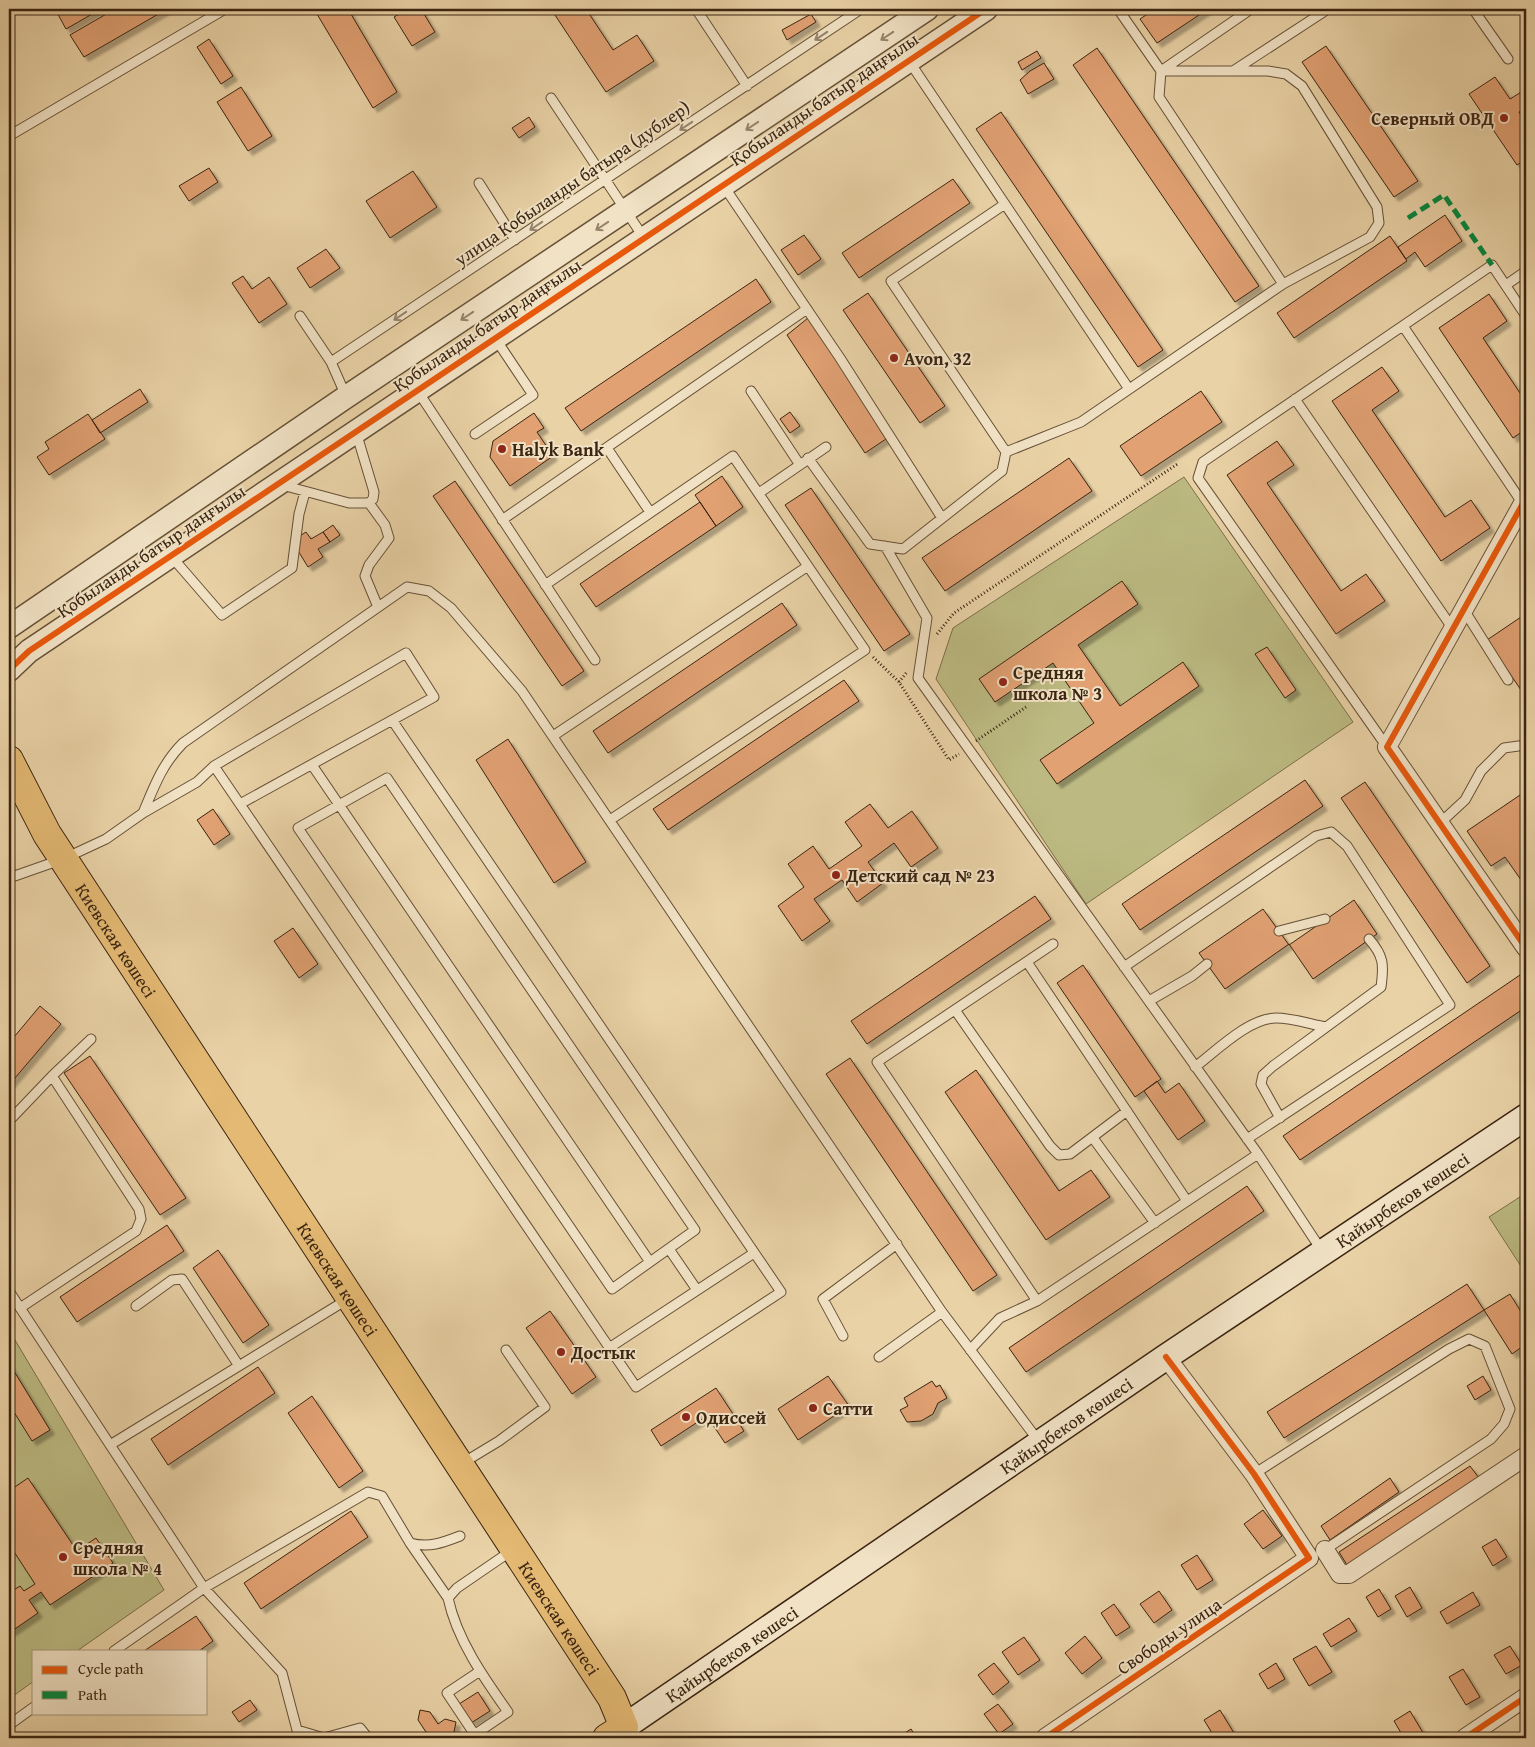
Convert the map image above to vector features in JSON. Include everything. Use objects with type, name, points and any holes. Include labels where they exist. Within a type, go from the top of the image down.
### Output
[{"type":"highway","points":[[9,760],[47,834]]},
{"type":"highway","points":[[9,789],[47,834]]},
{"type":"highway","name":"Киевская көшесі","points":[[47,834],[516,1548],[612,1698],[616,1732]]},
{"type":"main road","name":"Қайырбеков көшесі","points":[[616,1732],[1166,1357],[1526,1117]]},
{"type":"street","name":"Қобыланды батыр даңғылы","points":[[9,627],[346,397],[927,9]]},
{"type":"street","name":"Қобыланды батыр даңғылы","points":[[9,670],[30,651],[355,431],[986,9]]},
{"type":"street","points":[[1525,501],[1387,748],[1526,948]]},
{"type":"street","points":[[1166,1357],[1317,1554],[1340,1574],[1349,1574],[1526,1456]]},
{"type":"street","name":"Свободы улица","points":[[1045,1738],[1317,1554]]},
{"type":"street","points":[[1465,1738],[1526,1697]]},
{"type":"lane","points":[[9,136],[225,9]]},
{"type":"lane","points":[[696,9],[747,86]]},
{"type":"lane","name":"улица Кобыланды батыра (дублер)","points":[[331,362],[862,9]]},
{"type":"lane","points":[[1118,9],[1161,71],[1159,97],[1283,284]]},
{"type":"lane","points":[[1161,71],[1251,9]]},
{"type":"lane","points":[[1233,71],[1328,9]]},
{"type":"lane","points":[[1473,9],[1508,59]]},
{"type":"lane","points":[[908,60],[1128,389]]},
{"type":"lane","points":[[1006,452],[1081,422],[1283,284],[1370,237],[1379,223],[1377,207],[1302,86],[1286,74],[1268,71],[1161,71]]},
{"type":"lane","points":[[550,98],[644,238]]},
{"type":"lane","points":[[480,183],[515,240]]},
{"type":"lane","points":[[723,185],[807,309],[942,518]]},
{"type":"lane","points":[[808,458],[870,544],[903,549],[1002,471],[1006,452],[891,281],[1005,204]]},
{"type":"lane","points":[[1387,748],[1198,478],[1203,462],[1492,265],[1526,316]]},
{"type":"lane","points":[[1506,285],[1526,271]]},
{"type":"lane","points":[[502,520],[807,309]]},
{"type":"lane","points":[[300,316],[331,362],[346,397]]},
{"type":"lane","points":[[1403,326],[1525,501]]},
{"type":"lane","points":[[475,434],[533,395],[495,338]]},
{"type":"lane","points":[[417,390],[595,660]]},
{"type":"lane","points":[[751,391],[800,464]]},
{"type":"lane","points":[[1295,399],[1453,629]]},
{"type":"lane","points":[[277,484],[349,503],[369,503],[373,499],[374,492],[355,431]]},
{"type":"lane","points":[[758,494],[826,447]]},
{"type":"lane","points":[[607,448],[650,512]]},
{"type":"lane","points":[[545,585],[732,456],[865,650],[610,820]]},
{"type":"lane","points":[[171,556],[222,615],[292,568],[299,514],[305,492]]},
{"type":"lane","points":[[369,503],[385,525],[389,538],[369,565],[365,576],[378,607]]},
{"type":"lane","points":[[885,546],[927,618],[918,678],[1248,1139],[1324,1253]]},
{"type":"lane","points":[[553,736],[808,566]]},
{"type":"lane","points":[[143,814],[160,770],[183,743],[407,587],[429,591],[451,608],[509,676],[553,736],[942,1312],[1041,1444]]},
{"type":"lane","points":[[1464,610],[1508,680]]},
{"type":"lane","points":[[9,878],[63,859],[106,839],[143,814],[197,782],[214,766],[406,653],[434,697],[240,804]]},
{"type":"lane","points":[[214,766],[636,1387],[781,1292],[392,720]]},
{"type":"lane","points":[[1439,824],[1465,800],[1481,771],[1504,748],[1526,745]]},
{"type":"lane","points":[[312,765],[650,1262]]},
{"type":"lane","points":[[388,778],[694,1230],[669,1248],[612,1289],[298,828],[388,778]]},
{"type":"lane","points":[[1124,967],[1316,836],[1331,832],[1347,846],[1450,1005],[1248,1139]]},
{"type":"lane","points":[[1279,931],[1325,919]]},
{"type":"lane","points":[[1280,1118],[1260,1084],[1264,1075],[1273,1066],[1381,987],[1384,968],[1380,952],[1369,939]]},
{"type":"lane","points":[[1037,1301],[876,1062],[1053,944]]},
{"type":"lane","points":[[1027,962],[1187,1201]]},
{"type":"lane","points":[[1149,1001],[1192,976],[1207,964]]},
{"type":"lane","points":[[955,1010],[1050,1146],[1059,1155],[1070,1154],[1127,1111]]},
{"type":"lane","points":[[1195,1067],[1254,1023],[1266,1019],[1278,1018],[1326,1027]]},
{"type":"lane","points":[[9,1120],[91,1039]]},
{"type":"lane","points":[[20,1308],[136,1231],[141,1219],[139,1209],[52,1076]]},
{"type":"lane","points":[[1093,1138],[1155,1223]]},
{"type":"lane","points":[[970,1350],[1000,1318],[1037,1301],[1258,1154]]},
{"type":"lane","points":[[843,1336],[823,1299],[897,1244]]},
{"type":"lane","points":[[669,1248],[697,1290]]},
{"type":"lane","points":[[609,1348],[754,1253]]},
{"type":"lane","points":[[136,1306],[172,1280],[182,1279],[239,1366]]},
{"type":"lane","points":[[9,1292],[204,1588],[282,1673],[296,1730],[324,1738],[360,1728],[368,1738]]},
{"type":"lane","points":[[110,1445],[351,1297]]},
{"type":"lane","points":[[879,1357],[942,1312]]},
{"type":"lane","points":[[1254,1474],[1449,1349],[1469,1338],[1484,1346],[1510,1409],[1504,1424],[1491,1439],[1317,1554]]},
{"type":"lane","points":[[461,1464],[499,1441],[545,1407],[506,1350]]},
{"type":"lane","points":[[115,1650],[204,1588],[368,1492],[382,1496],[410,1543],[448,1598],[451,1613],[480,1671],[508,1712],[476,1736],[447,1694],[480,1671]]},
{"type":"lane","points":[[410,1543],[424,1547],[436,1545],[460,1536]]},
{"type":"lane","points":[[448,1598],[457,1588],[516,1548]]},
{"type":"lane","points":[[9,1725],[32,1709]]},
{"type":"path","points":[[899,682],[954,613],[1179,462]]},
{"type":"shaded area","points":[[1184,477],[1353,722],[1086,904],[936,679],[953,628]]},
{"type":"shaded area","points":[[1526,1193],[1526,1274],[1489,1217]]},
{"type":"shaded area","points":[[9,1330],[164,1590],[78,1650],[32,1650],[32,1682],[9,1699]]},
{"type":"building","points":[[55,9],[101,9],[66,29]]},
{"type":"building","points":[[115,9],[167,9],[84,57],[70,35]]},
{"type":"building","points":[[314,9],[348,9],[397,92],[373,108]]},
{"type":"building","points":[[408,9],[421,9],[435,32],[412,46],[394,17]]},
{"type":"building","points":[[551,9],[586,9],[613,50],[637,35],[654,61],[606,92]]},
{"type":"building","points":[[1155,9],[1208,9],[1157,43],[1140,19]]},
{"type":"building","points":[[811,14],[816,22],[787,40],[782,30]]},
{"type":"building","points":[[209,39],[233,76],[221,84],[197,47]]},
{"type":"building","points":[[1326,46],[1418,181],[1394,197],[1302,62]]},
{"type":"building","points":[[1097,48],[1259,286],[1235,302],[1073,65]]},
{"type":"building","points":[[1037,51],[1041,58],[1022,70],[1018,62]]},
{"type":"building","points":[[1044,63],[1054,79],[1028,94],[1020,80],[1030,71]]},
{"type":"building","name":"Северный ОВД","points":[[1495,77],[1510,99],[1526,89],[1526,107],[1519,112],[1526,123],[1526,159],[1517,165],[1469,94]]},
{"type":"building","points":[[241,87],[272,136],[248,151],[217,102]]},
{"type":"building","points":[[1001,112],[1163,350],[1138,367],[976,129]]},
{"type":"building","points":[[529,117],[535,127],[519,138],[512,128]]},
{"type":"building","points":[[209,168],[218,182],[189,201],[179,186]]},
{"type":"building","points":[[413,171],[437,207],[390,238],[366,201]]},
{"type":"building","points":[[953,179],[970,203],[859,278],[842,253]]},
{"type":"building","points":[[1445,215],[1462,241],[1425,267],[1415,252],[1406,259],[1398,247]]},
{"type":"building","points":[[804,235],[821,259],[798,275],[781,250]]},
{"type":"building","points":[[1390,236],[1407,261],[1294,338],[1277,313]]},
{"type":"building","points":[[326,249],[340,268],[310,288],[297,268]]},
{"type":"building","points":[[243,276],[252,289],[269,277],[287,304],[259,323],[232,283]]},
{"type":"building","points":[[756,279],[771,302],[581,431],[565,408]]},
{"type":"building","name":"Avon, 32","points":[[868,293],[945,406],[920,423],[843,310]]},
{"type":"building","points":[[1489,294],[1507,321],[1483,338],[1520,393],[1526,389],[1526,429],[1513,438],[1439,328]]},
{"type":"building","points":[[808,318],[841,365],[886,439],[865,453],[787,335]]},
{"type":"building","points":[[1382,367],[1399,391],[1372,410],[1445,517],[1471,500],[1490,528],[1441,561],[1332,401]]},
{"type":"building","points":[[140,389],[148,402],[100,433],[92,420]]},
{"type":"building","points":[[1201,391],[1222,422],[1141,476],[1120,446]]},
{"type":"building","points":[[790,412],[800,426],[790,433],[780,419]]},
{"type":"building","points":[[534,413],[544,428],[537,432],[553,456],[510,486],[490,457],[493,441]]},
{"type":"building","points":[[88,414],[105,439],[49,475],[37,457],[49,449],[45,442]]},
{"type":"building","points":[[1277,441],[1294,465],[1267,483],[1341,591],[1366,574],[1385,601],[1336,634],[1227,475]]},
{"type":"building","points":[[1069,458],[1092,491],[945,591],[922,558]]},
{"type":"building","points":[[722,476],[743,507],[716,526],[695,495]]},
{"type":"building","points":[[455,481],[584,671],[562,686],[433,496]]},
{"type":"building","points":[[811,488],[910,634],[884,651],[785,505]]},
{"type":"building","points":[[700,502],[716,526],[596,607],[580,584]]},
{"type":"building","points":[[333,525],[340,535],[330,542],[323,532]]},
{"type":"building","points":[[306,532],[311,539],[323,532],[330,542],[318,549],[323,557],[308,567],[292,541]]},
{"type":"building","name":"Средняя школа № 3","points":[[1122,581],[1138,604],[1078,645],[1120,706],[1183,662],[1199,686],[1057,784],[1040,760],[1094,723],[1053,663],[995,702],[979,679]]},
{"type":"building","points":[[782,603],[797,625],[608,753],[593,731]]},
{"type":"building","points":[[1524,615],[1526,618],[1526,687],[1521,690],[1487,640]]},
{"type":"building","points":[[1267,647],[1296,690],[1285,698],[1255,654]]},
{"type":"building","points":[[844,680],[859,701],[668,830],[653,809]]},
{"type":"building","points":[[508,739],[586,862],[554,883],[476,760]]},
{"type":"building","points":[[1305,780],[1323,806],[1140,930],[1122,904]]},
{"type":"building","points":[[1365,782],[1490,966],[1467,983],[1341,798]]},
{"type":"building","points":[[1526,791],[1526,887],[1505,857],[1491,866],[1467,831]]},
{"type":"building","name":"Детский сад № 23","points":[[870,804],[888,828],[912,811],[938,848],[911,867],[894,843],[868,862],[883,883],[857,902],[842,880],[814,899],[830,921],[802,941],[778,906],[804,887],[788,864],[813,846],[829,869],[862,846],[845,822]]},
{"type":"building","points":[[213,809],[230,834],[214,845],[197,820]]},
{"type":"building","points":[[1035,896],[1051,919],[867,1044],[851,1021]]},
{"type":"building","points":[[1354,900],[1377,934],[1313,979],[1289,945]]},
{"type":"building","points":[[1263,909],[1289,944],[1225,989],[1199,953]]},
{"type":"building","points":[[293,928],[318,964],[299,978],[274,941]]},
{"type":"building","points":[[1083,965],[1161,1079],[1135,1097],[1057,983]]},
{"type":"building","points":[[1520,975],[1526,985],[1526,1007],[1300,1160],[1283,1136]]},
{"type":"building","points":[[40,1006],[61,1024],[9,1085],[9,1043]]},
{"type":"building","points":[[90,1056],[186,1198],[160,1215],[64,1073]]},
{"type":"building","points":[[850,1058],[997,1275],[973,1291],[826,1074]]},
{"type":"building","points":[[976,1070],[1059,1191],[1091,1170],[1110,1197],[1046,1240],[945,1092]]},
{"type":"building","points":[[1157,1081],[1165,1093],[1179,1083],[1205,1121],[1178,1140],[1144,1091]]},
{"type":"building","points":[[1247,1186],[1264,1211],[1026,1372],[1009,1348]]},
{"type":"building","points":[[167,1225],[184,1251],[77,1322],[60,1297]]},
{"type":"building","points":[[218,1250],[269,1325],[243,1343],[193,1268]]},
{"type":"building","points":[[1467,1284],[1484,1310],[1284,1438],[1267,1412]]},
{"type":"building","points":[[1510,1294],[1526,1320],[1526,1344],[1512,1354],[1484,1310]]},
{"type":"building","name":"Достык","points":[[550,1311],[596,1377],[572,1394],[526,1328]]},
{"type":"building","points":[[9,1363],[50,1430],[32,1441],[9,1404]]},
{"type":"building","points":[[258,1367],[275,1393],[168,1465],[151,1439]]},
{"type":"building","name":"Сатти","points":[[828,1376],[849,1406],[798,1440],[778,1409]]},
{"type":"building","points":[[1483,1376],[1491,1390],[1475,1400],[1467,1386]]},
{"type":"building","points":[[932,1381],[936,1387],[940,1385],[947,1398],[938,1403],[933,1414],[921,1421],[907,1422],[900,1410],[908,1406],[904,1398]]},
{"type":"building","points":[[716,1388],[744,1431],[725,1443],[707,1416],[661,1446],[651,1430]]},
{"type":"building","points":[[312,1396],[363,1471],[339,1488],[288,1413]]},
{"type":"building","points":[[1470,1466],[1479,1478],[1347,1565],[1339,1552]]},
{"type":"building","name":"Средняя школа № 4","points":[[28,1478],[77,1551],[96,1538],[113,1563],[50,1605],[41,1592],[29,1600],[38,1613],[9,1633],[9,1593],[20,1586],[24,1591],[35,1584],[9,1544],[9,1491]]},
{"type":"building","points":[[1390,1478],[1399,1492],[1330,1540],[1321,1526]]},
{"type":"building","points":[[1263,1510],[1282,1536],[1263,1549],[1244,1524]]},
{"type":"building","points":[[351,1511],[368,1537],[261,1609],[244,1583]]},
{"type":"building","points":[[1496,1539],[1507,1557],[1493,1566],[1482,1547]]},
{"type":"building","points":[[1197,1555],[1213,1580],[1197,1590],[1181,1565]]},
{"type":"building","points":[[1410,1587],[1422,1608],[1407,1617],[1395,1596]]},
{"type":"building","points":[[1379,1589],[1391,1609],[1378,1617],[1366,1597]]},
{"type":"building","points":[[1159,1591],[1172,1610],[1154,1623],[1140,1604]]},
{"type":"building","points":[[1473,1592],[1480,1605],[1447,1624],[1440,1612]]},
{"type":"building","points":[[1114,1604],[1130,1627],[1116,1636],[1101,1613]]},
{"type":"building","points":[[196,1616],[213,1641],[200,1650],[145,1650]]},
{"type":"building","points":[[1349,1618],[1357,1631],[1331,1647],[1323,1634]]},
{"type":"building","points":[[1085,1636],[1102,1658],[1082,1674],[1065,1653]]},
{"type":"building","points":[[1024,1637],[1040,1660],[1018,1675],[1002,1652]]},
{"type":"building","points":[[1316,1646],[1332,1672],[1309,1686],[1293,1659]]},
{"type":"building","points":[[1510,1646],[1522,1665],[1506,1674],[1494,1655]]},
{"type":"building","points":[[994,1663],[1009,1682],[993,1695],[978,1675]]},
{"type":"building","points":[[1276,1663],[1285,1679],[1268,1689],[1259,1674]]},
{"type":"building","points":[[1463,1669],[1480,1697],[1466,1705],[1449,1677]]},
{"type":"building","points":[[478,1692],[490,1711],[471,1723],[459,1704]]},
{"type":"building","points":[[250,1700],[257,1710],[239,1722],[232,1712]]},
{"type":"building","points":[[998,1704],[1013,1724],[999,1734],[984,1714]]},
{"type":"building","points":[[420,1710],[430,1712],[438,1724],[445,1719],[456,1722],[454,1732],[447,1736],[448,1738],[430,1738],[418,1720]]},
{"type":"building","points":[[1220,1710],[1237,1738],[1215,1738],[1204,1720]]},
{"type":"building","points":[[1410,1711],[1425,1736],[1421,1738],[1404,1738],[1394,1721]]},
{"type":"building","points":[[911,1729],[917,1738],[897,1738]]},
{"type":"marked path","points":[[1408,218],[1444,195],[1492,265]]},
{"type":"cycle path","points":[[9,670],[29,651],[986,9]]},
{"type":"cycle path","points":[[1526,498],[1387,747],[1526,948]]},
{"type":"cycle path","points":[[1045,1738],[1309,1558],[1254,1474],[1166,1357]]},
{"type":"cycle path","points":[[1465,1738],[1526,1697]]},
{"type":"place","name":"Северный ОВД","points":[[1504,118]]},
{"type":"place","name":"Avon, 32","points":[[894,358]]},
{"type":"place","name":"Halyk Bank","points":[[502,449]]},
{"type":"place","name":"Средняя школа № 3","points":[[1003,682]]},
{"type":"place","name":"Детский сад № 23","points":[[836,875]]},
{"type":"place","name":"Достык","points":[[561,1352]]},
{"type":"place","name":"Сатти","points":[[813,1408]]},
{"type":"place","name":"Одиссей","points":[[686,1417]]},
{"type":"place","name":"Средняя школа № 4","points":[[63,1557]]}]
